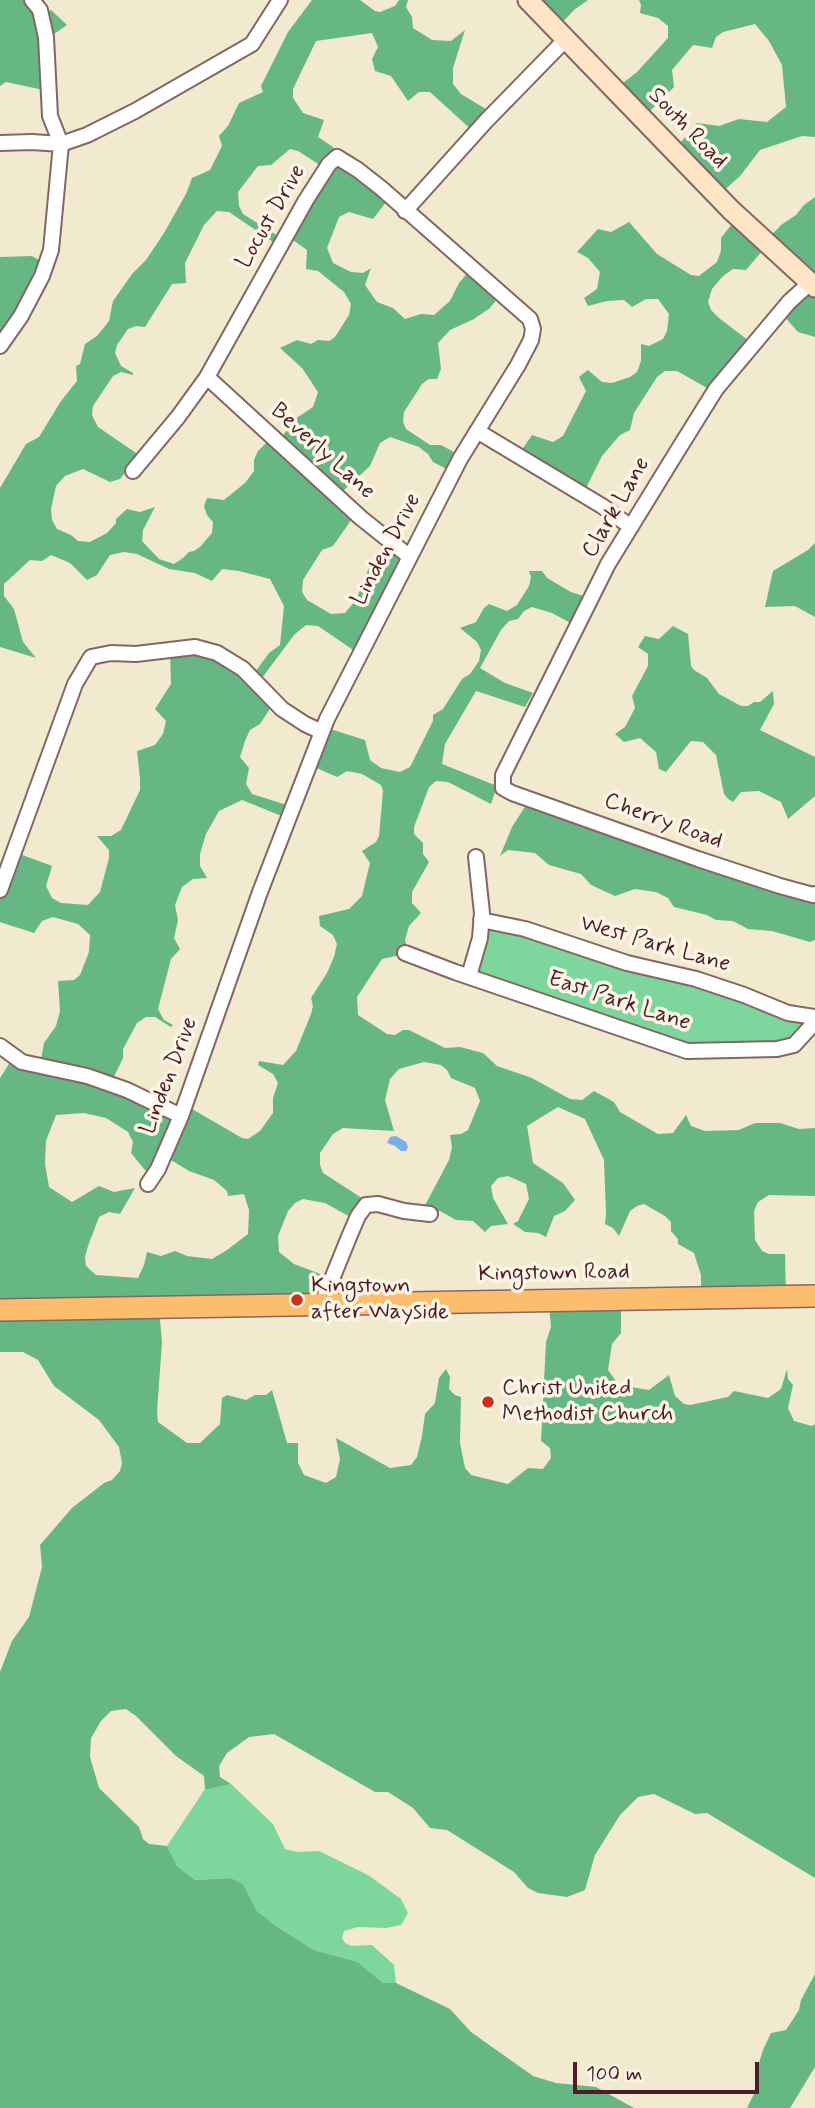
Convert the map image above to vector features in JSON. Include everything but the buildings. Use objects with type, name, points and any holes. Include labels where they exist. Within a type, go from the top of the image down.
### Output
[{"type":"main road","name":"Kingstown Road","points":[[0,1310],[815,1296]]},
{"type":"street","points":[[0,346],[21,316],[42,276],[51,250],[61,144],[50,116],[46,37],[40,10],[32,0]]},
{"type":"street","points":[[0,143],[61,144],[87,135],[135,111],[252,44],[280,0]]},
{"type":"street","name":"South Road","points":[[528,0],[722,201],[813,285]]},
{"type":"street","points":[[405,211],[486,121],[567,38]]},
{"type":"street","name":"Locust Drive","points":[[207,377],[306,200],[332,162],[337,158],[358,170],[405,211]]},
{"type":"street","name":"Linden Drive","points":[[148,1184],[158,1169],[181,1116],[260,892],[333,707],[460,459],[531,340],[533,329],[530,319],[405,211]]},
{"type":"street","name":"Clark Lane","points":[[503,782],[503,775],[608,564],[716,389],[789,302],[813,285]]},
{"type":"street","points":[[133,471],[207,377]]},
{"type":"street","name":"Beverly Lane","points":[[207,377],[360,518],[410,557]]},
{"type":"street","points":[[477,431],[602,506],[631,527]]},
{"type":"street","points":[[0,890],[75,684],[91,657],[195,647],[217,653],[243,669],[282,709],[322,732]]},
{"type":"street","name":"Cherry Road","points":[[503,782],[503,788],[512,793],[709,863],[780,886],[815,894]]},
{"type":"street","points":[[469,976],[480,938],[482,913],[476,857]]},
{"type":"street","name":"West Park Lane","points":[[481,919],[525,929],[627,963],[696,979],[788,1013],[815,1020]]},
{"type":"street","name":"East Park Lane","points":[[405,953],[687,1051],[777,1049],[794,1045],[815,1020]]},
{"type":"street","points":[[0,1046],[22,1062],[87,1076],[127,1090],[181,1116]]},
{"type":"street","points":[[321,1306],[358,1216],[366,1205],[377,1204],[430,1214]]},
{"type":"green space","points":[[0,0],[27,0],[44,13],[51,10],[67,25],[47,39],[53,92],[6,82],[0,86]]},
{"type":"green space","points":[[312,0],[360,0],[380,12],[395,6],[399,0],[408,0],[406,7],[412,17],[413,28],[432,40],[451,41],[465,30],[453,68],[453,84],[461,94],[494,114],[475,133],[430,92],[419,92],[408,101],[391,76],[375,71],[372,59],[378,47],[372,33],[316,41],[293,89],[293,98],[303,113],[324,120],[318,137],[333,147],[336,158],[390,197],[373,219],[349,212],[339,217],[327,248],[333,263],[351,272],[363,273],[371,268],[365,285],[377,302],[393,308],[405,319],[421,314],[434,315],[450,301],[459,283],[470,270],[501,294],[490,308],[450,330],[438,343],[441,369],[437,379],[429,379],[422,384],[404,412],[403,422],[406,429],[430,445],[441,445],[463,457],[454,473],[433,462],[419,447],[390,437],[380,443],[370,466],[342,492],[356,513],[333,546],[322,550],[303,580],[302,592],[307,600],[331,614],[345,613],[356,600],[373,558],[389,542],[407,554],[359,654],[318,626],[306,625],[294,635],[259,682],[273,704],[260,724],[250,730],[240,757],[249,768],[246,784],[252,794],[293,807],[289,819],[242,800],[219,811],[206,834],[200,854],[200,866],[207,878],[193,879],[182,887],[175,905],[178,920],[174,938],[180,949],[171,959],[158,1009],[164,1020],[173,1025],[171,1027],[155,1017],[146,1017],[137,1023],[123,1049],[123,1058],[111,1083],[176,1113],[187,1106],[242,1138],[248,1139],[260,1131],[273,1113],[273,1098],[278,1083],[273,1074],[258,1065],[259,1061],[283,1065],[296,1051],[311,1014],[311,998],[327,973],[337,944],[333,935],[320,926],[319,916],[349,909],[362,896],[370,863],[362,851],[376,842],[379,836],[383,791],[381,785],[362,774],[347,771],[337,777],[312,766],[327,728],[365,740],[370,760],[381,768],[400,772],[410,767],[433,721],[433,715],[443,709],[462,679],[470,674],[479,661],[481,650],[477,642],[460,628],[476,622],[489,604],[507,611],[517,605],[529,586],[529,571],[542,571],[547,578],[571,592],[593,599],[578,627],[552,613],[532,607],[524,611],[518,619],[509,621],[501,630],[480,668],[505,683],[533,693],[525,707],[476,691],[445,744],[442,764],[497,786],[491,804],[448,782],[436,781],[429,787],[414,827],[414,834],[423,843],[423,854],[429,862],[412,892],[412,903],[421,913],[409,926],[405,940],[409,953],[382,959],[357,997],[358,1015],[387,1034],[395,1035],[409,1030],[445,1048],[460,1047],[483,1053],[497,1066],[532,1078],[570,1099],[582,1100],[594,1091],[614,1102],[620,1112],[658,1134],[673,1133],[686,1115],[691,1126],[705,1131],[739,1130],[755,1123],[780,1123],[799,1129],[815,1128],[815,1196],[769,1195],[758,1202],[754,1211],[755,1240],[762,1251],[785,1254],[786,1296],[701,1298],[701,1275],[694,1253],[678,1244],[678,1239],[671,1231],[671,1222],[665,1216],[644,1204],[630,1211],[619,1236],[613,1228],[605,1224],[604,1160],[585,1119],[558,1107],[527,1126],[533,1163],[563,1183],[575,1200],[565,1211],[554,1216],[546,1237],[525,1232],[513,1224],[518,1221],[529,1199],[526,1184],[508,1176],[498,1178],[491,1186],[493,1198],[508,1224],[491,1226],[485,1232],[473,1221],[456,1220],[440,1211],[422,1211],[449,1160],[452,1147],[450,1135],[468,1130],[480,1101],[475,1088],[451,1078],[441,1065],[424,1062],[399,1069],[390,1079],[385,1100],[394,1131],[343,1128],[333,1134],[320,1153],[323,1173],[365,1200],[354,1219],[325,1203],[303,1199],[288,1211],[278,1236],[279,1252],[294,1264],[328,1277],[323,1299],[159,1309],[162,1342],[158,1422],[187,1443],[200,1443],[220,1424],[222,1398],[227,1395],[246,1400],[255,1395],[266,1395],[272,1390],[287,1443],[298,1443],[298,1463],[304,1475],[326,1483],[336,1477],[340,1459],[336,1438],[390,1468],[411,1465],[417,1457],[425,1414],[435,1403],[439,1378],[446,1369],[450,1377],[449,1389],[461,1397],[460,1443],[465,1468],[471,1475],[508,1484],[528,1468],[543,1469],[551,1458],[550,1448],[541,1441],[546,1342],[551,1327],[549,1306],[621,1301],[621,1333],[612,1344],[608,1370],[619,1385],[649,1390],[669,1375],[675,1396],[684,1404],[728,1397],[734,1391],[768,1398],[781,1389],[787,1369],[788,1379],[793,1385],[788,1408],[794,1421],[812,1426],[815,1424],[815,1878],[707,1813],[695,1814],[654,1794],[638,1797],[620,1815],[595,1855],[585,1890],[567,1897],[538,1893],[528,1888],[514,1872],[447,1830],[430,1828],[413,1808],[388,1792],[375,1792],[274,1734],[249,1737],[227,1753],[219,1766],[220,1777],[231,1784],[208,1789],[205,1789],[204,1776],[176,1756],[126,1709],[111,1711],[101,1721],[91,1738],[90,1757],[99,1788],[139,1827],[143,1839],[149,1844],[167,1846],[177,1866],[195,1880],[231,1878],[243,1884],[257,1911],[276,1926],[314,1950],[358,1962],[383,1983],[396,1983],[450,2009],[471,2032],[533,2076],[556,2083],[596,2087],[634,2108],[0,2108],[0,1672],[12,1641],[29,1617],[42,1567],[40,1545],[72,1508],[104,1483],[112,1480],[120,1471],[122,1463],[119,1447],[99,1420],[54,1386],[38,1360],[23,1352],[0,1352],[0,1078],[14,1056],[40,1065],[44,1043],[56,1026],[60,1011],[58,981],[74,980],[80,975],[89,952],[90,935],[78,924],[53,917],[42,921],[34,933],[0,922],[0,893],[17,853],[52,866],[46,886],[52,898],[61,903],[88,905],[100,892],[109,858],[109,850],[97,836],[111,836],[121,830],[140,790],[137,751],[155,745],[163,734],[166,721],[155,709],[171,684],[170,651],[197,647],[253,675],[269,653],[280,645],[284,606],[270,579],[239,571],[222,569],[212,581],[195,573],[169,569],[137,554],[124,552],[110,555],[97,575],[87,580],[70,563],[51,555],[42,561],[30,560],[4,584],[4,596],[14,609],[23,642],[36,658],[0,647],[0,488],[26,444],[39,437],[77,381],[76,366],[80,364],[85,344],[97,336],[109,321],[113,301],[164,233],[192,178],[210,170],[222,146],[219,136],[228,126],[239,103],[263,92],[261,86],[288,32]],"holes":[[[290,149],[298,151],[326,169],[287,236],[307,250],[306,269],[318,271],[344,292],[351,304],[349,315],[335,337],[329,341],[318,340],[311,344],[297,340],[280,348],[302,368],[318,392],[313,407],[295,419],[279,441],[271,438],[258,451],[254,460],[254,471],[245,483],[224,500],[207,498],[204,506],[213,522],[212,533],[200,547],[174,564],[159,559],[142,541],[143,530],[155,507],[140,512],[127,509],[107,533],[90,542],[78,541],[57,529],[52,520],[51,509],[56,486],[65,476],[83,469],[110,482],[120,479],[139,455],[98,427],[92,415],[93,406],[113,376],[121,372],[133,375],[121,366],[115,353],[117,345],[128,329],[145,327],[172,284],[186,283],[185,263],[204,225],[217,211],[229,212],[279,246],[283,239],[243,214],[239,206],[238,192],[258,166],[271,165]],[[84,1113],[106,1118],[128,1132],[133,1142],[131,1153],[150,1176],[166,1157],[189,1171],[214,1180],[227,1191],[228,1196],[244,1194],[249,1210],[248,1234],[212,1259],[187,1256],[175,1251],[161,1256],[147,1252],[138,1278],[96,1275],[86,1266],[85,1257],[99,1217],[109,1212],[120,1214],[135,1188],[114,1192],[99,1186],[72,1202],[49,1187],[45,1164],[46,1141],[56,1115]]]},
{"type":"green space","points":[[529,0],[588,0],[558,27]]},
{"type":"green space","points":[[639,0],[815,0],[815,137],[802,136],[760,150],[740,176],[719,195],[675,149],[697,123],[719,126],[739,119],[767,122],[786,107],[782,65],[769,41],[755,24],[723,32],[716,37],[712,48],[693,45],[672,70],[674,87],[644,117],[618,87],[637,72],[668,38],[668,26],[658,18],[640,13]]},
{"type":"green space","points":[[815,197],[815,337],[798,332],[782,314],[811,283],[767,245],[746,270],[733,269],[712,289],[708,302],[711,310],[753,344],[714,392],[677,371],[665,371],[657,377],[634,413],[630,430],[620,435],[602,456],[583,494],[519,454],[532,435],[553,442],[563,436],[586,391],[579,377],[588,370],[602,382],[612,383],[630,377],[637,372],[641,361],[641,344],[649,346],[663,339],[667,331],[669,314],[658,299],[646,299],[632,307],[624,300],[588,306],[584,298],[597,289],[600,272],[588,258],[577,252],[598,229],[611,232],[629,222],[657,254],[691,275],[699,276],[717,262],[721,251],[721,238],[738,216],[767,240]]},
{"type":"green space","points":[[32,256],[44,263],[0,345],[0,257]]},
{"type":"green space","points":[[815,543],[815,617],[795,606],[765,607],[773,571]]},
{"type":"green space","points":[[673,626],[688,634],[691,666],[707,678],[719,694],[741,706],[748,706],[760,702],[773,691],[774,704],[760,730],[815,757],[815,796],[788,819],[781,802],[759,791],[741,792],[733,802],[728,799],[724,794],[716,755],[703,742],[691,741],[666,772],[659,769],[656,752],[640,738],[624,742],[615,734],[625,727],[635,708],[632,696],[648,666],[648,654],[638,647],[645,636],[659,639]]},
{"type":"green space","points":[[530,799],[815,894],[815,940],[810,942],[772,931],[748,929],[733,921],[716,920],[707,915],[674,907],[668,898],[656,892],[635,889],[615,896],[591,885],[581,874],[549,865],[535,853],[508,850],[500,856],[512,827]]},
{"type":"green space","points":[[481,920],[815,1017],[794,1045],[687,1051],[469,976]]},
{"type":"green space","points":[[231,1784],[273,1824],[285,1849],[297,1852],[319,1851],[368,1875],[401,1899],[408,1913],[401,1925],[386,1928],[358,1927],[344,1931],[342,1938],[351,1946],[372,1945],[394,1965],[396,1983],[383,1983],[358,1962],[314,1950],[276,1926],[257,1911],[243,1884],[231,1878],[195,1880],[177,1866],[167,1846],[205,1789]]},
{"type":"green space","points":[[815,1974],[815,2067],[790,2108],[747,2108],[756,2090],[758,2066],[771,2033],[786,2030],[799,2010],[801,2000]]},
{"type":"water","points":[[396,1136],[406,1142],[406,1151],[387,1143],[390,1137]]},
{"type":"place","name":"Kingstown after Wayside","points":[[297,1300]]},
{"type":"place","name":"Christ United Methodist Church","points":[[488,1402]]}]
